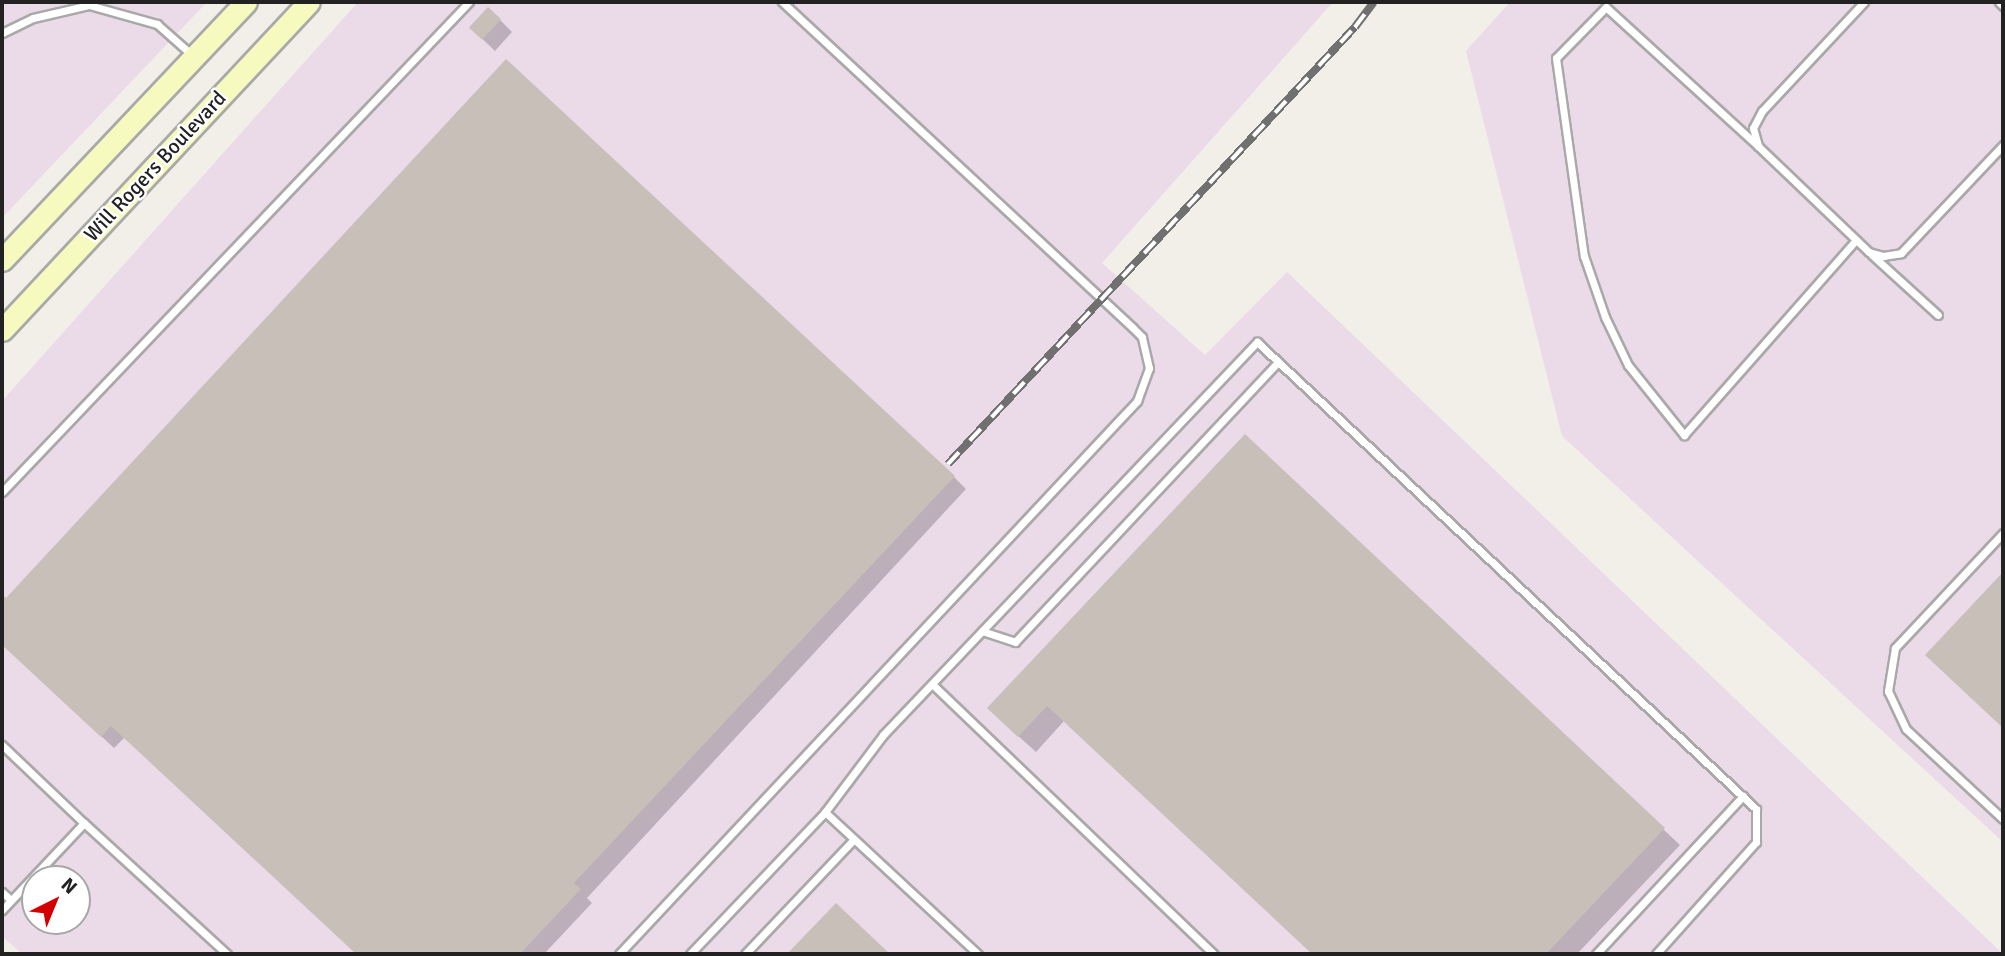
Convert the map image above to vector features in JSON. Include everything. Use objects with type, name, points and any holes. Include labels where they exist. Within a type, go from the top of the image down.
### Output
[{"type":"main road","name":"Will Rogers Boulevard","points":[[2,330],[309,2]]},
{"type":"main road","points":[[2,260],[242,3]]},
{"type":"lane","points":[[2,492],[469,2]]},
{"type":"lane","points":[[620,954],[1137,401],[1149,368],[1142,337],[1132,327],[782,2]]},
{"type":"lane","points":[[1758,146],[1754,128],[1762,111],[1864,2]]},
{"type":"lane","points":[[1998,2],[2003,6]]},
{"type":"lane","points":[[2,33],[33,18],[89,5],[157,24],[194,57]]},
{"type":"lane","points":[[1856,240],[1684,435],[1628,365],[1605,317],[1588,268],[1556,58],[1606,7],[1938,316]]},
{"type":"lane","points":[[1869,252],[1883,256],[1901,253],[2003,145]]},
{"type":"lane","points":[[1996,152],[2003,159]]},
{"type":"lane","points":[[690,954],[825,812],[883,735],[1257,342],[1756,809],[1756,842],[1656,954]]},
{"type":"lane","points":[[982,631],[1015,642],[1279,362]]},
{"type":"lane","points":[[2003,533],[1895,648],[1888,691],[1906,729],[2003,819]]},
{"type":"lane","points":[[932,684],[1214,954]]},
{"type":"lane","points":[[2,745],[227,954]]},
{"type":"lane","points":[[1596,954],[1744,796]]},
{"type":"lane","points":[[825,812],[978,954]]},
{"type":"lane","points":[[2,910],[84,824]]},
{"type":"lane","points":[[746,954],[854,839]]},
{"type":"lane","points":[[2,892],[10,900]]},
{"type":"shaded area","points":[[2,2],[207,2],[2,218]]},
{"type":"shaded area","points":[[358,2],[1333,2],[1102,263],[1205,355],[1287,272],[2003,954],[22,954],[2,936],[2,401]]},
{"type":"shaded area","points":[[1510,2],[2003,2],[2003,842],[1562,436],[1466,51]]},
{"type":"building","points":[[488,7],[501,19],[482,40],[469,27]]},
{"type":"building","points":[[506,59],[955,476],[574,883],[581,889],[520,954],[356,954],[111,726],[101,737],[2,645],[2,594],[6,598]]},
{"type":"building","points":[[1245,434],[1665,828],[1546,954],[1312,954],[1047,706],[1018,737],[987,708]]},
{"type":"building","points":[[2003,572],[2003,728],[1925,655]]},
{"type":"building","points":[[836,903],[890,954],[787,954]]},
{"type":"railway","points":[[948,464],[1355,27],[1374,2]]}]
